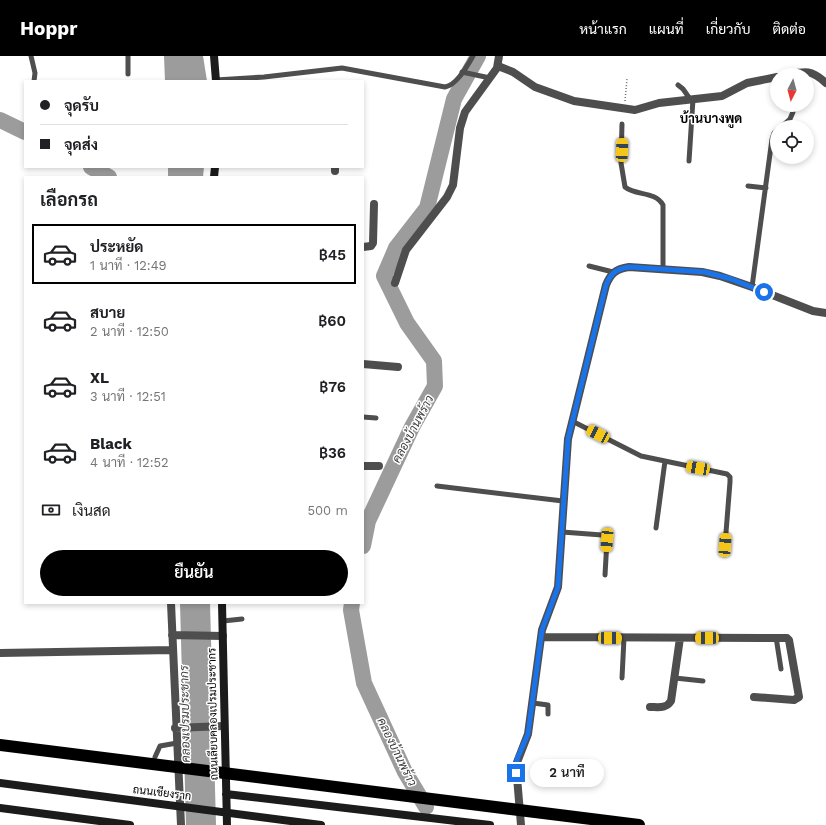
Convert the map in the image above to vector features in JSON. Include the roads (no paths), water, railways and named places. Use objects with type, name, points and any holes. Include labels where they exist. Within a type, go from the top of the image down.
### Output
[{"type":"highway","points":[[0,745],[639,825]]},
{"type":"main road","points":[[214,56],[216,80]]},
{"type":"main road","name":"ถนนเลียบคลองเปรมประชากร","points":[[222,604],[222,621],[219,636],[227,825]]},
{"type":"main road","name":"ถนนเชียงราก","points":[[0,784],[321,825]]},
{"type":"main road","points":[[226,794],[490,825]]},
{"type":"main road","points":[[0,808],[130,825]]},
{"type":"street","points":[[395,283],[406,250],[447,197],[453,185],[457,147],[465,112],[498,66],[499,56]]},
{"type":"street","points":[[498,66],[513,72],[535,88],[581,102],[635,110],[659,103],[690,98],[725,95],[747,83],[770,78]]},
{"type":"street","points":[[814,74],[826,83]]},
{"type":"street","points":[[364,247],[371,246],[373,243],[374,204]]},
{"type":"street","points":[[521,825],[516,765],[528,734],[541,637],[558,587],[568,439],[606,285],[613,272],[618,269],[629,267],[705,272],[752,287],[813,311],[826,314]]},
{"type":"street","points":[[364,364],[398,367]]},
{"type":"street","points":[[364,466],[379,466]]},
{"type":"street","points":[[171,604],[174,635],[172,650],[178,728],[177,743],[181,825]]},
{"type":"street","points":[[174,635],[219,636]]},
{"type":"street","points":[[541,637],[787,638],[789,640],[799,697],[794,700],[754,697]]},
{"type":"street","points":[[650,707],[669,706],[675,678],[680,638]]},
{"type":"street","points":[[0,653],[172,650]]},
{"type":"street","points":[[178,728],[224,726]]},
{"type":"lane","points":[[31,56],[35,73],[34,80]]},
{"type":"lane","points":[[128,56],[128,74]]},
{"type":"lane","points":[[216,80],[264,77],[342,68],[445,87],[449,86],[463,72],[473,56]]},
{"type":"lane","points":[[463,72],[489,78]]},
{"type":"lane","points":[[678,85],[690,98],[689,161]]},
{"type":"lane","points":[[789,120],[793,112]]},
{"type":"lane","points":[[622,124],[621,163],[625,187],[629,190],[653,196],[660,200],[663,205],[662,269]]},
{"type":"lane","points":[[752,287],[770,155]]},
{"type":"lane","points":[[748,186],[766,188]]},
{"type":"lane","points":[[589,266],[613,272]]},
{"type":"lane","points":[[364,417],[376,418]]},
{"type":"lane","points":[[572,421],[631,452],[665,462],[722,473],[730,477],[725,545]]},
{"type":"lane","points":[[656,528],[665,462]]},
{"type":"lane","points":[[437,486],[563,501]]},
{"type":"lane","points":[[562,532],[602,535],[605,537],[607,540],[605,575]]},
{"type":"lane","points":[[222,621],[242,619]]},
{"type":"lane","points":[[776,637],[780,669]]},
{"type":"lane","points":[[622,678],[624,638]]},
{"type":"lane","points":[[675,678],[703,681]]},
{"type":"lane","points":[[533,703],[548,705],[548,714]]},
{"type":"lane","points":[[155,757],[160,746],[177,743]]},
{"type":"water","points":[[164,56],[203,56],[207,80],[165,80]]},
{"type":"water","points":[[168,168],[204,168],[203,176],[168,176]]},
{"type":"water","name":"คลองเปรมประชากร","points":[[180,604],[210,604],[216,825],[186,825]]},
{"type":"waterway","name":"คลองบ้านพร้าว","points":[[364,541],[368,521],[412,427],[435,386],[434,361],[407,323],[384,276],[396,248],[427,208],[454,99],[478,56]]},
{"type":"waterway","points":[[0,120],[24,132]]},
{"type":"waterway","points":[[93,168],[107,176]]},
{"type":"waterway","name":"คลองบ้านพร้าว","points":[[352,604],[351,610],[364,683],[405,772],[426,807]]},
{"type":"district","name":"บ้านบางพูด","points":[[711,118]]}]
